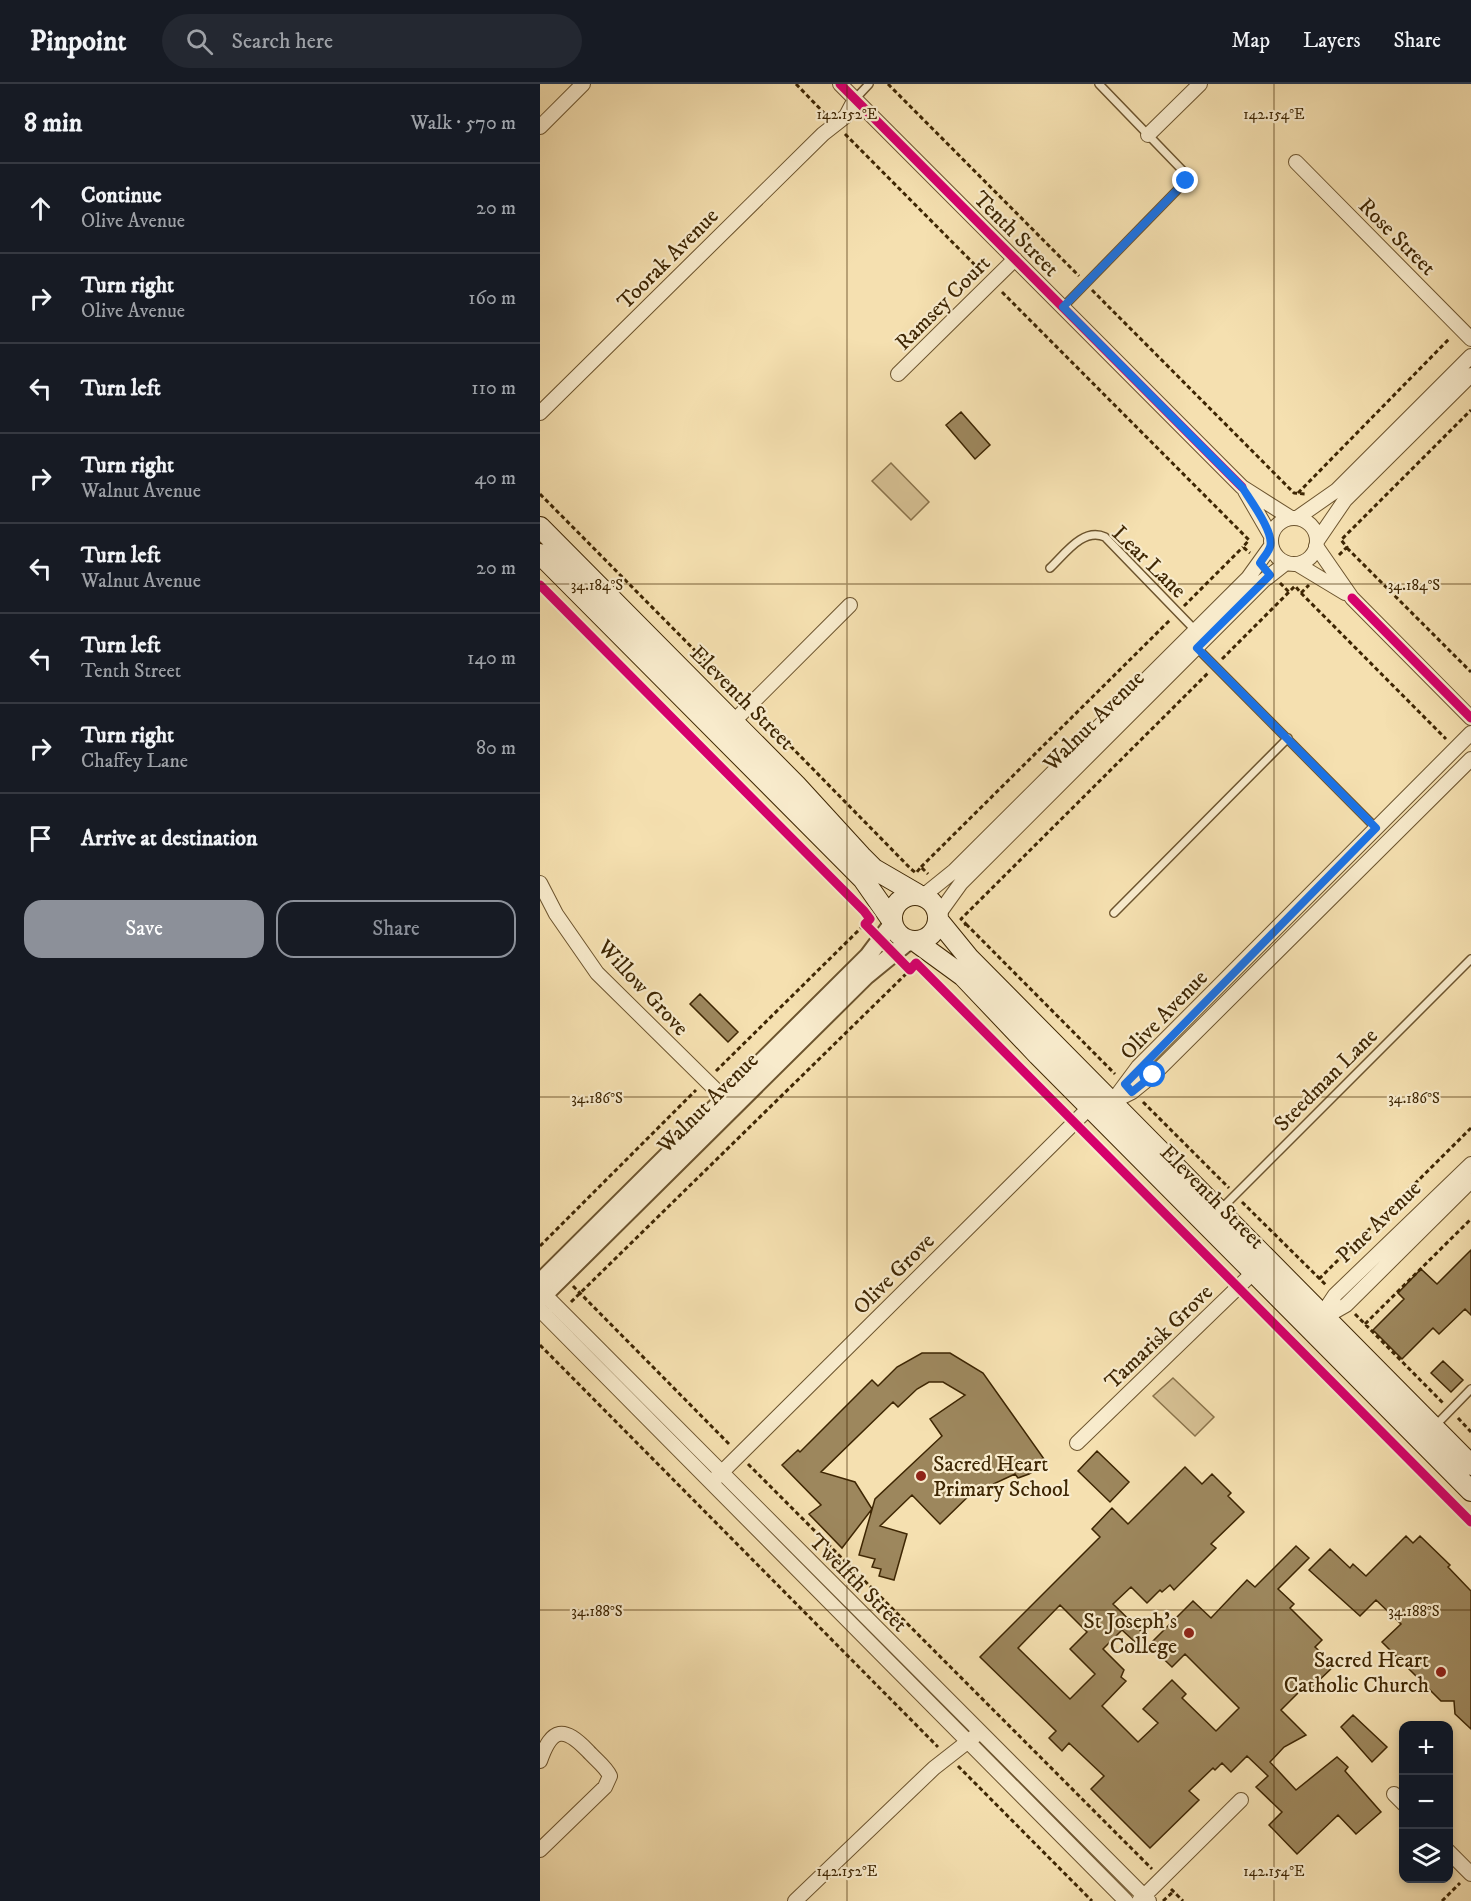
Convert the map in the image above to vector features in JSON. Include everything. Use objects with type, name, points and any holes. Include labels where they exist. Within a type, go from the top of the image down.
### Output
[{"type":"main road","name":"Eleventh Street","points":[[540,527],[734,721],[874,869],[926,891]]},
{"type":"main road","name":"Eleventh Street","points":[[540,554],[863,879],[888,927]]},
{"type":"main road","points":[[926,891],[938,917],[928,937],[913,941],[888,927],[896,904],[902,898],[926,891]]},
{"type":"main road","name":"Eleventh Street","points":[[938,917],[951,937],[1212,1217],[1427,1434],[1471,1465]]},
{"type":"main road","name":"Eleventh Street","points":[[913,941],[929,962],[963,976],[1102,1101]]},
{"type":"main road","name":"Eleventh Street","points":[[1260,1265],[1302,1294],[1318,1324],[1349,1341],[1427,1434],[1471,1491]]},
{"type":"street","points":[[540,127],[583,84]]},
{"type":"street","name":"Tenth Street","points":[[840,84],[1242,487],[1294,518]]},
{"type":"street","points":[[1149,135],[1200,84]]},
{"type":"street","name":"Toorak Avenue","points":[[540,413],[833,123],[846,116],[855,99]]},
{"type":"street","name":"Rose Street","points":[[1296,162],[1471,339]]},
{"type":"street","name":"Ramsey Court","points":[[898,374],[1015,259]]},
{"type":"street","points":[[1471,356],[1337,489],[1294,518],[1278,524],[1271,541],[1276,556],[1291,563],[1323,571],[1471,718]]},
{"type":"street","points":[[1291,563],[1310,558],[1345,500],[1471,375]]},
{"type":"street","name":"Tenth Street","points":[[1242,487],[1271,541]]},
{"type":"street","points":[[1294,518],[1313,528],[1323,571]]},
{"type":"street","name":"Walnut Avenue","points":[[926,891],[1195,631],[1260,563],[1271,541]]},
{"type":"street","name":"Walnut Avenue","points":[[938,917],[950,896],[978,866],[1270,575],[1291,563]]},
{"type":"street","points":[[719,735],[850,605]]},
{"type":"street","name":"Olive Avenue","points":[[1128,1088],[1376,828],[1471,733]]},
{"type":"street","name":"Olive Avenue","points":[[1102,1101],[1153,1075],[1471,759]]},
{"type":"street","name":"Willow Grove","points":[[540,883],[556,914],[597,973],[729,1103]]},
{"type":"street","name":"Walnut Avenue","points":[[541,1295],[564,1276],[729,1103],[888,927]]},
{"type":"street","name":"Walnut Avenue","points":[[541,1295],[729,1103],[893,953],[913,941]]},
{"type":"street","name":"Olive Grove","points":[[716,1477],[1102,1101]]},
{"type":"street","name":"Pine Avenue","points":[[1318,1324],[1335,1295],[1471,1164]]},
{"type":"street","name":"Pine Avenue","points":[[1318,1324],[1346,1305],[1471,1182]]},
{"type":"street","name":"Tamarisk Grove","points":[[1077,1443],[1260,1265]]},
{"type":"street","name":"Twelfth Street","points":[[541,1295],[561,1313],[716,1477]]},
{"type":"street","name":"Twelfth Street","points":[[541,1295],[716,1477],[970,1732],[1144,1899]]},
{"type":"street","points":[[795,1901],[970,1732]]},
{"type":"street","name":"Twelfth Street","points":[[970,1732],[1126,1901]]},
{"type":"street","points":[[540,1761],[549,1740],[556,1735],[566,1733],[576,1739],[610,1776],[605,1787],[540,1850]]},
{"type":"street","points":[[1144,1899],[1161,1879],[1241,1800]]},
{"type":"street","points":[[1453,1855],[1471,1873]]},
{"type":"lane","points":[[855,99],[869,84]]},
{"type":"lane","points":[[1063,307],[1184,185],[1185,173],[1099,84]]},
{"type":"lane","name":"Lear Lane","points":[[1050,568],[1082,538],[1090,534],[1105,537],[1195,631]]},
{"type":"lane","points":[[1197,648],[1376,828]]},
{"type":"lane","points":[[1114,913],[1288,738]]},
{"type":"lane","name":"Steedman Lane","points":[[1212,1217],[1471,959]]},
{"type":"lane","points":[[1427,1434],[1471,1389]]},
{"type":"path","points":[[540,494],[916,873],[1249,540],[796,84]]},
{"type":"path","points":[[1298,493],[1460,327]]},
{"type":"path","points":[[1471,410],[1341,540],[1471,672]]},
{"type":"path","points":[[1243,547],[1260,563]]},
{"type":"path","points":[[1301,593],[1347,548]]},
{"type":"path","points":[[1270,575],[1289,592]]},
{"type":"path","points":[[1335,1295],[961,919],[1295,586],[1456,749]]},
{"type":"path","points":[[921,867],[926,891]]},
{"type":"path","points":[[950,896],[966,914]]},
{"type":"path","points":[[864,911],[870,919],[865,924],[888,927]]},
{"type":"path","points":[[951,937],[966,924]]},
{"type":"path","points":[[893,953],[910,970]]},
{"type":"path","points":[[561,1313],[916,963],[929,962]]},
{"type":"path","points":[[1302,1294],[1471,1128]]},
{"type":"path","points":[[1349,1341],[1471,1219]]},
{"type":"path","points":[[564,1276],[1183,1901]]},
{"type":"path","points":[[1346,1305],[1471,1431]]},
{"type":"path","points":[[540,1345],[1092,1901]]},
{"type":"path","points":[[1442,1901],[1471,1873]]},
{"type":"path","points":[[1163,1901],[1173,1891]]},
{"type":"shaded area","points":[[891,463],[929,502],[911,520],[872,481]]},
{"type":"shaded area","points":[[1173,1378],[1214,1417],[1195,1436],[1153,1396]]},
{"type":"building","points":[[961,412],[990,445],[975,459],[946,425]]},
{"type":"building","points":[[700,994],[738,1032],[728,1042],[690,1004]]},
{"type":"building","points":[[1471,1250],[1471,1315],[1465,1309],[1439,1334],[1433,1328],[1402,1359],[1373,1330],[1404,1299],[1398,1293],[1421,1269],[1437,1284]]},
{"type":"building","points":[[922,1353],[950,1353],[983,1373],[1044,1459],[1035,1464],[1037,1469],[1029,1474],[1018,1478],[1015,1474],[985,1488],[980,1485],[940,1524],[912,1495],[880,1526],[907,1534],[894,1580],[879,1576],[881,1569],[872,1567],[875,1559],[859,1555],[875,1499],[942,1436],[930,1419],[965,1395],[943,1382],[929,1382],[917,1389],[898,1407],[893,1402],[821,1472],[855,1482],[872,1509],[842,1548],[809,1514],[821,1505],[782,1465],[798,1450],[800,1452],[872,1380],[878,1386],[897,1367]]},
{"type":"building","points":[[1443,1361],[1463,1380],[1451,1392],[1431,1373]]},
{"type":"building","points":[[1097,1451],[1129,1482],[1110,1502],[1078,1471]]},
{"type":"building","points":[[1185,1467],[1202,1484],[1212,1474],[1231,1493],[1228,1496],[1244,1512],[1211,1544],[1216,1548],[1174,1590],[1170,1585],[1162,1592],[1160,1590],[1147,1603],[1131,1587],[1113,1604],[1144,1634],[1135,1642],[1122,1630],[1103,1649],[1124,1670],[1121,1677],[1126,1681],[1102,1706],[1138,1742],[1158,1723],[1143,1709],[1172,1680],[1186,1694],[1182,1698],[1216,1731],[1239,1708],[1185,1654],[1172,1667],[1149,1645],[1193,1601],[1211,1618],[1247,1580],[1255,1587],[1296,1546],[1309,1558],[1278,1589],[1294,1604],[1290,1608],[1322,1640],[1315,1647],[1335,1665],[1311,1688],[1307,1684],[1281,1710],[1306,1735],[1284,1747],[1270,1762],[1296,1790],[1337,1757],[1348,1767],[1345,1771],[1381,1812],[1356,1834],[1338,1815],[1297,1854],[1269,1825],[1282,1812],[1256,1787],[1268,1776],[1247,1756],[1231,1772],[1222,1763],[1215,1770],[1213,1768],[1189,1791],[1199,1800],[1150,1848],[1091,1789],[1104,1776],[1069,1743],[1062,1751],[1049,1738],[1056,1731],[980,1657],[1100,1537],[1092,1529],[1112,1508],[1128,1524]],"holes":[[[1060,1605],[1087,1632],[1070,1649],[1095,1674],[1070,1699],[1018,1648]]]},
{"type":"building","points":[[1406,1536],[1413,1543],[1420,1536],[1450,1565],[1448,1567],[1471,1591],[1471,1729],[1455,1714],[1454,1701],[1441,1701],[1382,1642],[1401,1624],[1376,1600],[1360,1616],[1309,1570],[1330,1549],[1350,1568],[1353,1564],[1366,1576]]},
{"type":"building","points":[[1353,1715],[1387,1747],[1372,1762],[1341,1727]]},
{"type":"cycle path","points":[[840,84],[1242,487]]},
{"type":"cycle path","points":[[540,585],[864,911],[870,919],[865,924],[910,970],[916,963],[1471,1522]]},
{"type":"cycle path","points":[[1352,598],[1471,718]]},
{"type":"place","name":"Sacred Heart Primary School","points":[[921,1476]]},
{"type":"place","name":"St Joseph’s College","points":[[1189,1633]]},
{"type":"place","name":"Sacred Heart Catholic Church","points":[[1441,1672]]},
{"type":"route","points":[[1153,1075],[1132,1092],[1125,1084],[1138,1067],[1376,828],[1197,648],[1270,575],[1260,563],[1271,546],[1271,536],[1242,487],[1063,307],[1186,181]]}]
